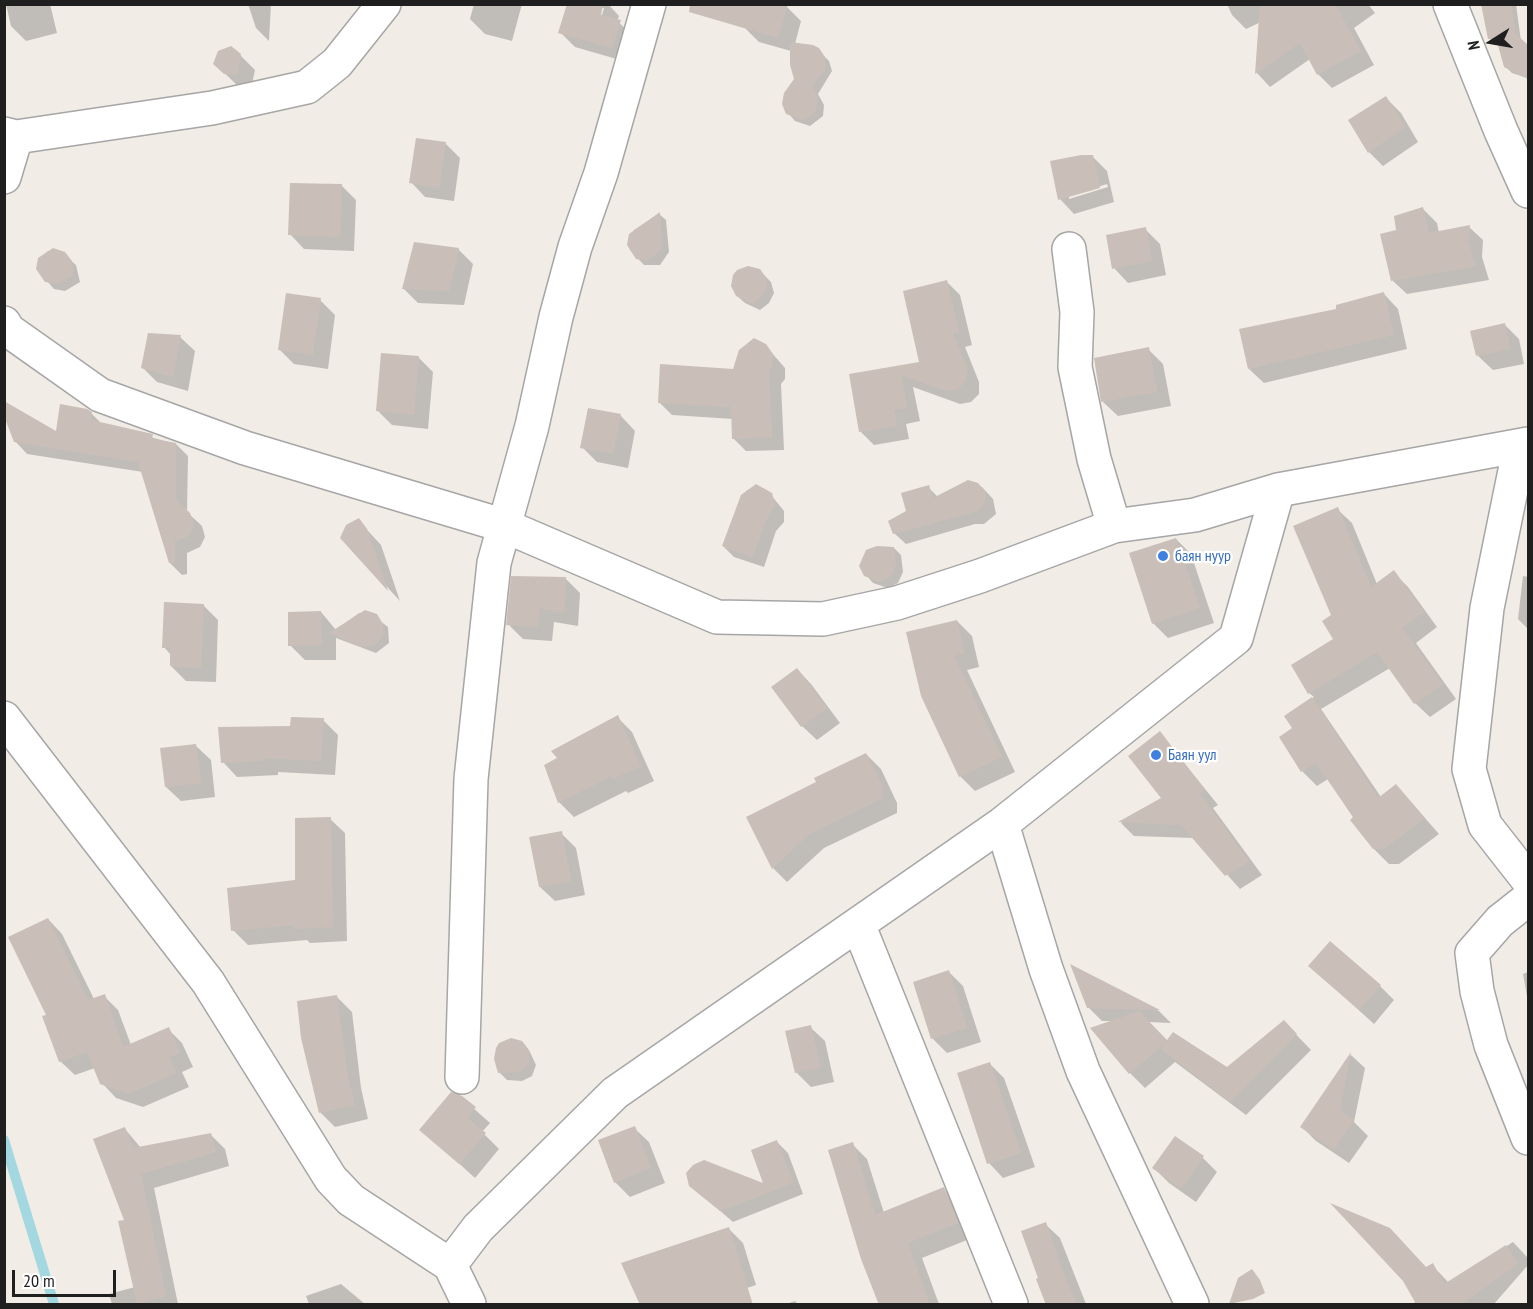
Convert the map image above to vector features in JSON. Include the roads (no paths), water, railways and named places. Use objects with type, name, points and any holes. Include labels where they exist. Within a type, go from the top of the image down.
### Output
[{"type":"street","points":[[4,177],[10,136],[212,108],[307,87],[337,63],[384,4]]},
{"type":"street","points":[[462,1077],[471,779],[494,563],[532,426],[556,317],[575,247],[601,173],[649,4]]},
{"type":"street","points":[[1449,4],[1528,191]]},
{"type":"street","points":[[1069,249],[1077,312],[1075,367],[1094,459],[1114,526]]},
{"type":"street","points":[[4,323],[8,330],[100,395],[245,448],[505,526],[717,617],[823,619],[897,603],[980,576],[1114,526],[1195,515],[1278,490],[1524,445],[1487,608],[1469,769],[1485,825],[1528,880]]},
{"type":"street","points":[[450,1265],[478,1228],[615,1093],[1002,824],[1236,638],[1278,490]]},
{"type":"street","points":[[4,718],[208,982],[331,1179],[351,1200],[450,1265],[469,1305]]},
{"type":"street","points":[[1002,824],[1046,969],[1083,1071],[1192,1305]]},
{"type":"street","points":[[1528,899],[1500,921],[1472,953],[1477,991],[1491,1046],[1528,1138]]},
{"type":"street","points":[[858,924],[1011,1305]]},
{"type":"waterway","points":[[4,1140],[54,1304]]},
{"type":"place","name":"баян нуур","points":[[1163,556]]},
{"type":"place","name":"Баян уул","points":[[1156,755]]}]
